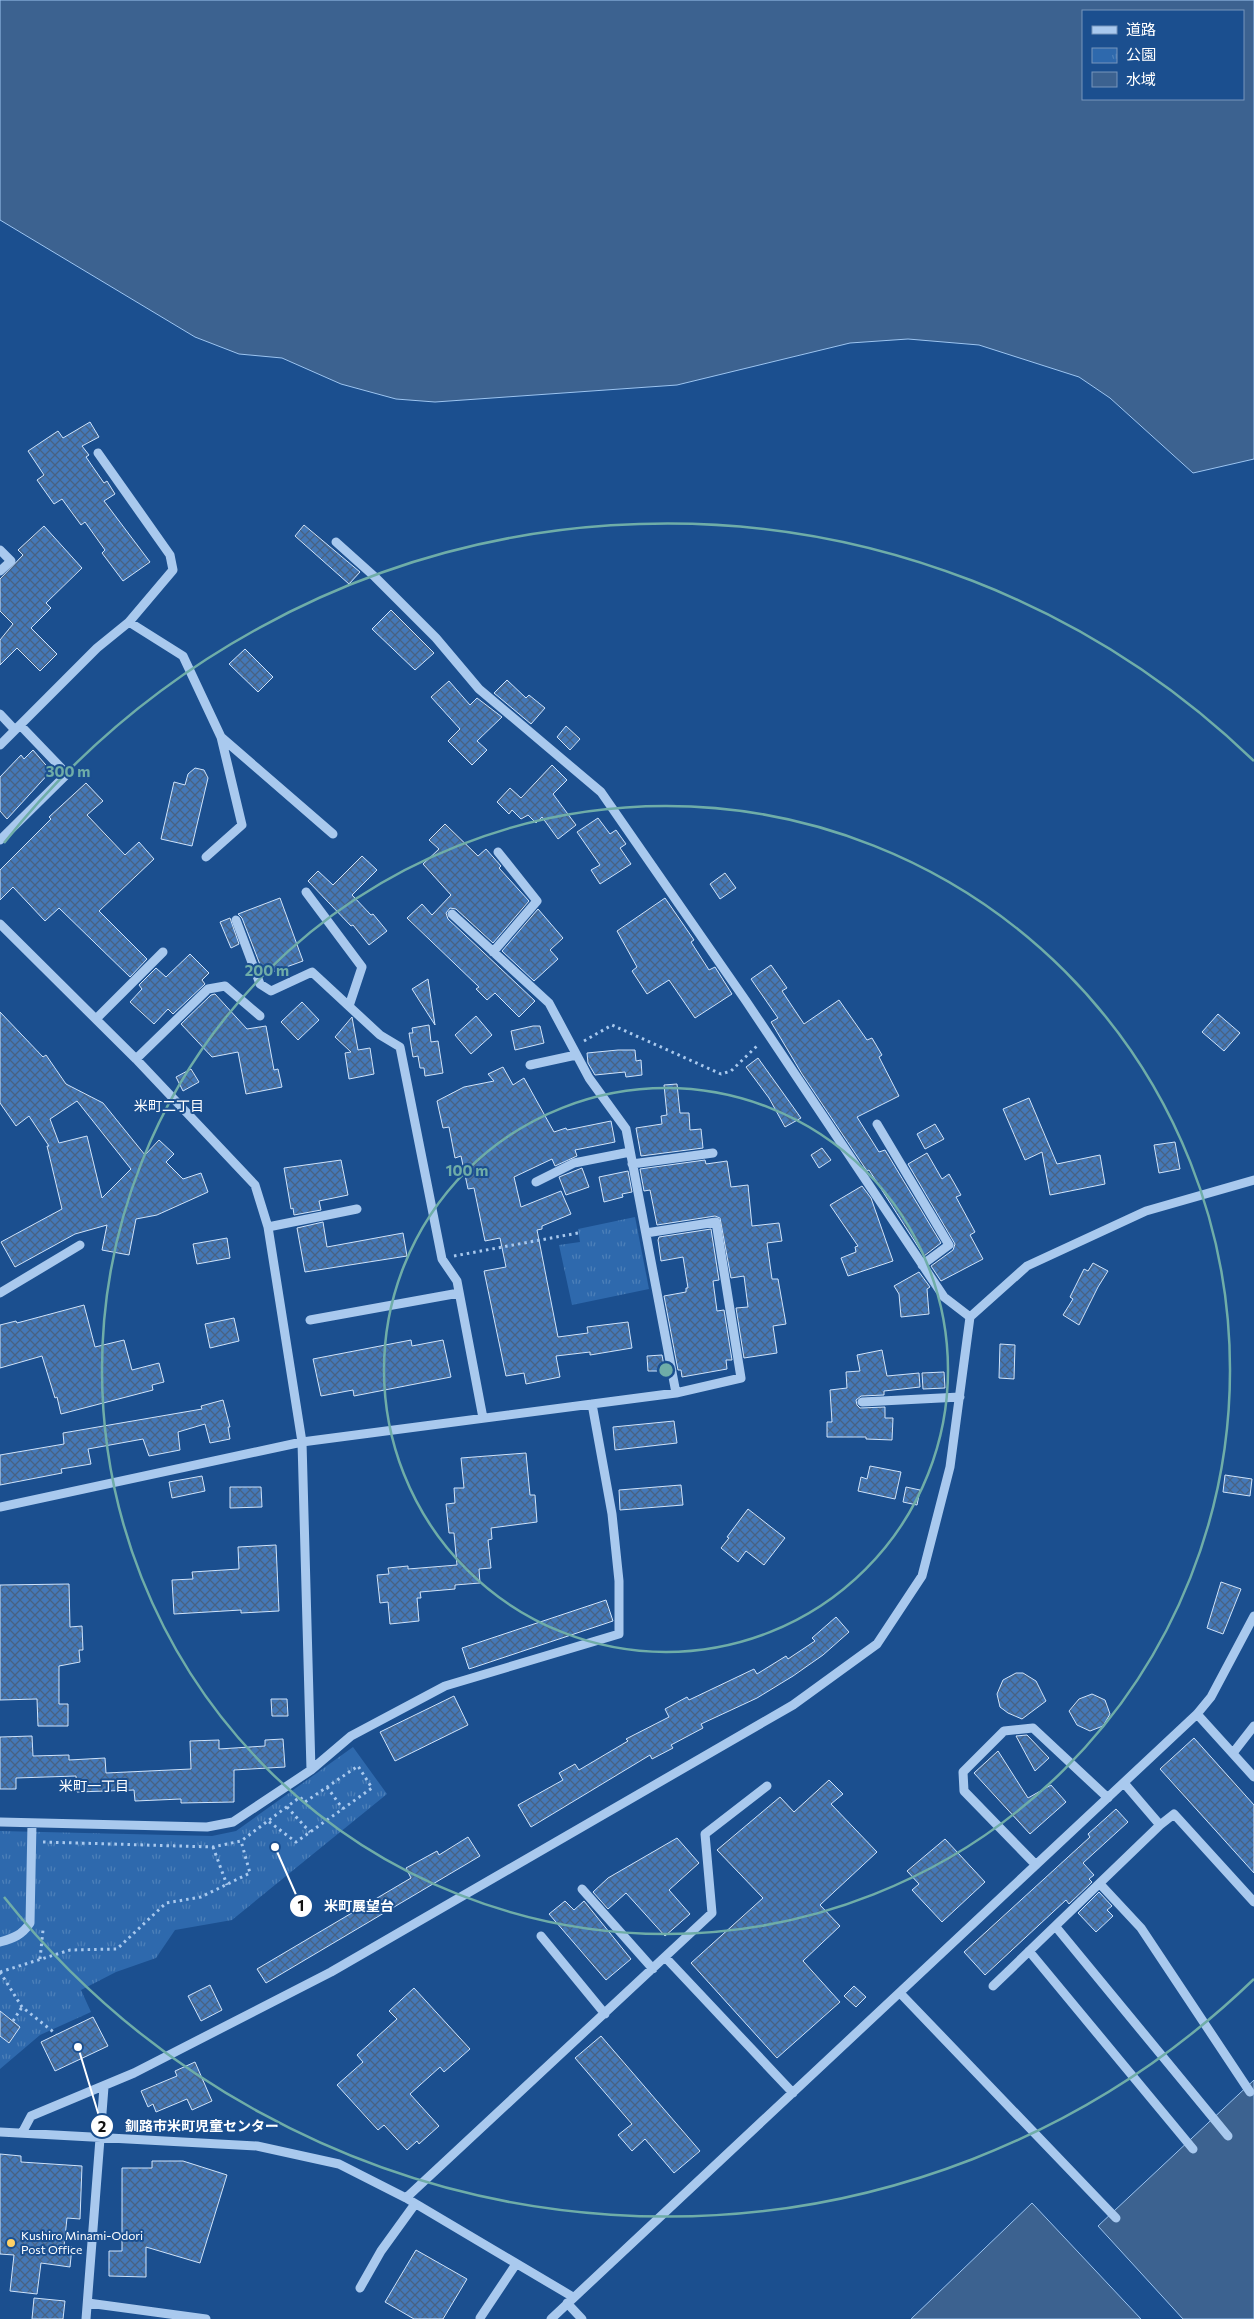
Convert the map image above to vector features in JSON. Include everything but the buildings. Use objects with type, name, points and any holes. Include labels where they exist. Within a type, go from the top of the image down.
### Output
[{"type":"street","points":[[0,745],[97,648],[129,622],[173,570],[170,555],[98,453]]},
{"type":"street","points":[[336,542],[376,577],[436,638],[479,689],[601,792],[769,1034],[944,1297],[970,1317]]},
{"type":"street","points":[[0,550],[11,561],[0,571]]},
{"type":"street","points":[[129,622],[183,656],[221,737],[242,825],[206,857]]},
{"type":"street","points":[[0,714],[18,727],[67,774],[0,840]]},
{"type":"street","points":[[221,737],[333,834]]},
{"type":"street","points":[[493,952],[537,901],[498,852]]},
{"type":"street","points":[[306,892],[362,967],[349,1006]]},
{"type":"street","points":[[452,914],[549,1004],[589,1078],[626,1129],[676,1393]]},
{"type":"street","points":[[236,920],[260,984],[271,992],[312,972],[380,1035],[400,1047],[442,1259],[457,1281],[483,1418]]},
{"type":"street","points":[[0,924],[136,1059],[255,1185],[268,1227],[302,1442],[310,1770]]},
{"type":"street","points":[[96,1019],[163,952]]},
{"type":"street","points":[[136,1059],[208,989],[225,986],[260,1016]]},
{"type":"street","points":[[530,1065],[574,1051]]},
{"type":"street","points":[[877,1124],[949,1245],[922,1265]]},
{"type":"street","points":[[536,1182],[574,1163],[630,1152]]},
{"type":"street","points":[[632,1164],[713,1153]]},
{"type":"street","points":[[22,2133],[31,2116],[104,2087],[331,1972],[793,1705],[877,1644],[922,1576],[950,1467],[970,1317],[1028,1266],[1146,1211],[1254,1180]]},
{"type":"street","points":[[268,1227],[357,1209]]},
{"type":"street","points":[[0,1507],[302,1442],[676,1393],[741,1378],[716,1222],[646,1233]]},
{"type":"street","points":[[0,1293],[80,1245]]},
{"type":"street","points":[[310,1320],[459,1293]]},
{"type":"street","points":[[862,1402],[960,1398]]},
{"type":"street","points":[[0,1822],[207,1827],[232,1822],[310,1770],[351,1736],[445,1686],[619,1634],[619,1581],[612,1514],[592,1404]]},
{"type":"street","points":[[551,2319],[1197,1714],[1211,1696],[1254,1616]]},
{"type":"street","points":[[1197,1714],[1254,1777]]},
{"type":"street","points":[[1232,1754],[1254,1726]]},
{"type":"street","points":[[1036,1865],[964,1791],[964,1772],[1004,1731],[1033,1728],[1108,1798]]},
{"type":"street","points":[[1124,1783],[1160,1824]]},
{"type":"street","points":[[406,2198],[712,1913],[705,1834],[767,1786]]},
{"type":"street","points":[[993,1986],[1056,1927],[1160,1824],[1174,1814],[1254,1902]]},
{"type":"street","points":[[0,1942],[14,1938],[24,1932],[30,1923],[32,1823]]},
{"type":"street","points":[[1100,1884],[1141,1928],[1250,2092]]},
{"type":"street","points":[[582,1889],[653,1969]]},
{"type":"street","points":[[1056,1927],[1228,2136]]},
{"type":"street","points":[[541,1936],[605,2014]]},
{"type":"street","points":[[1029,1951],[1193,2150]]},
{"type":"street","points":[[666,1957],[793,2093]]},
{"type":"street","points":[[900,1993],[1116,2218]]},
{"type":"street","points":[[86,2319],[104,2087]]},
{"type":"street","points":[[0,2132],[257,2146],[339,2164],[406,2198],[516,2264],[570,2300],[582,2319]]},
{"type":"street","points":[[360,2288],[381,2250],[415,2204]]},
{"type":"street","points":[[480,2318],[516,2264]]},
{"type":"street","points":[[88,2303],[206,2319]]},
{"type":"path","points":[[574,1051],[612,1025],[721,1074],[731,1071],[769,1034]]},
{"type":"path","points":[[442,1259],[578,1232]]},
{"type":"path","points":[[268,1821],[296,1842],[372,1788],[358,1766]]},
{"type":"path","points":[[327,1787],[343,1809]]},
{"type":"path","points":[[287,1807],[310,1832]]},
{"type":"path","points":[[56,2034],[22,2007],[0,1972],[70,1950],[117,1949],[166,1903],[201,1897],[250,1873],[241,1841]]},
{"type":"path","points":[[213,1847],[227,1885]]},
{"type":"path","points":[[40,1959],[43,1928]]},
{"type":"path","points":[[13,2021],[22,2007]]},
{"type":"green space","points":[[635,1217],[649,1289],[572,1305],[559,1245],[580,1242],[578,1229]]},
{"type":"green space","points":[[353,1747],[387,1794],[232,1920],[175,1930],[156,1958],[116,1972],[81,1990],[91,2012],[40,2035],[0,2069],[0,1831],[212,1836],[236,1831]]},
{"type":"water","points":[[0,0],[1254,0],[1254,459],[1193,473],[1110,398],[1079,377],[979,345],[908,339],[850,343],[677,385],[435,402],[396,399],[341,384],[282,358],[239,354],[195,337],[0,220]]},
{"type":"water","points":[[1254,2080],[1254,2319],[1183,2319],[1098,2226]]},
{"type":"water","points":[[1032,2203],[1141,2319],[911,2319]]},
{"type":"place","name":"米町展望台","points":[[275,1847]]},
{"type":"place","name":"釧路市米町児童センター","points":[[78,2047]]},
{"type":"place","name":"Kushiro Minami-Odori Post Office","points":[[11,2243]]},
{"type":"district","name":"米町二丁目","points":[[169,1106]]},
{"type":"district","name":"米町一丁目","points":[[94,1786]]}]
